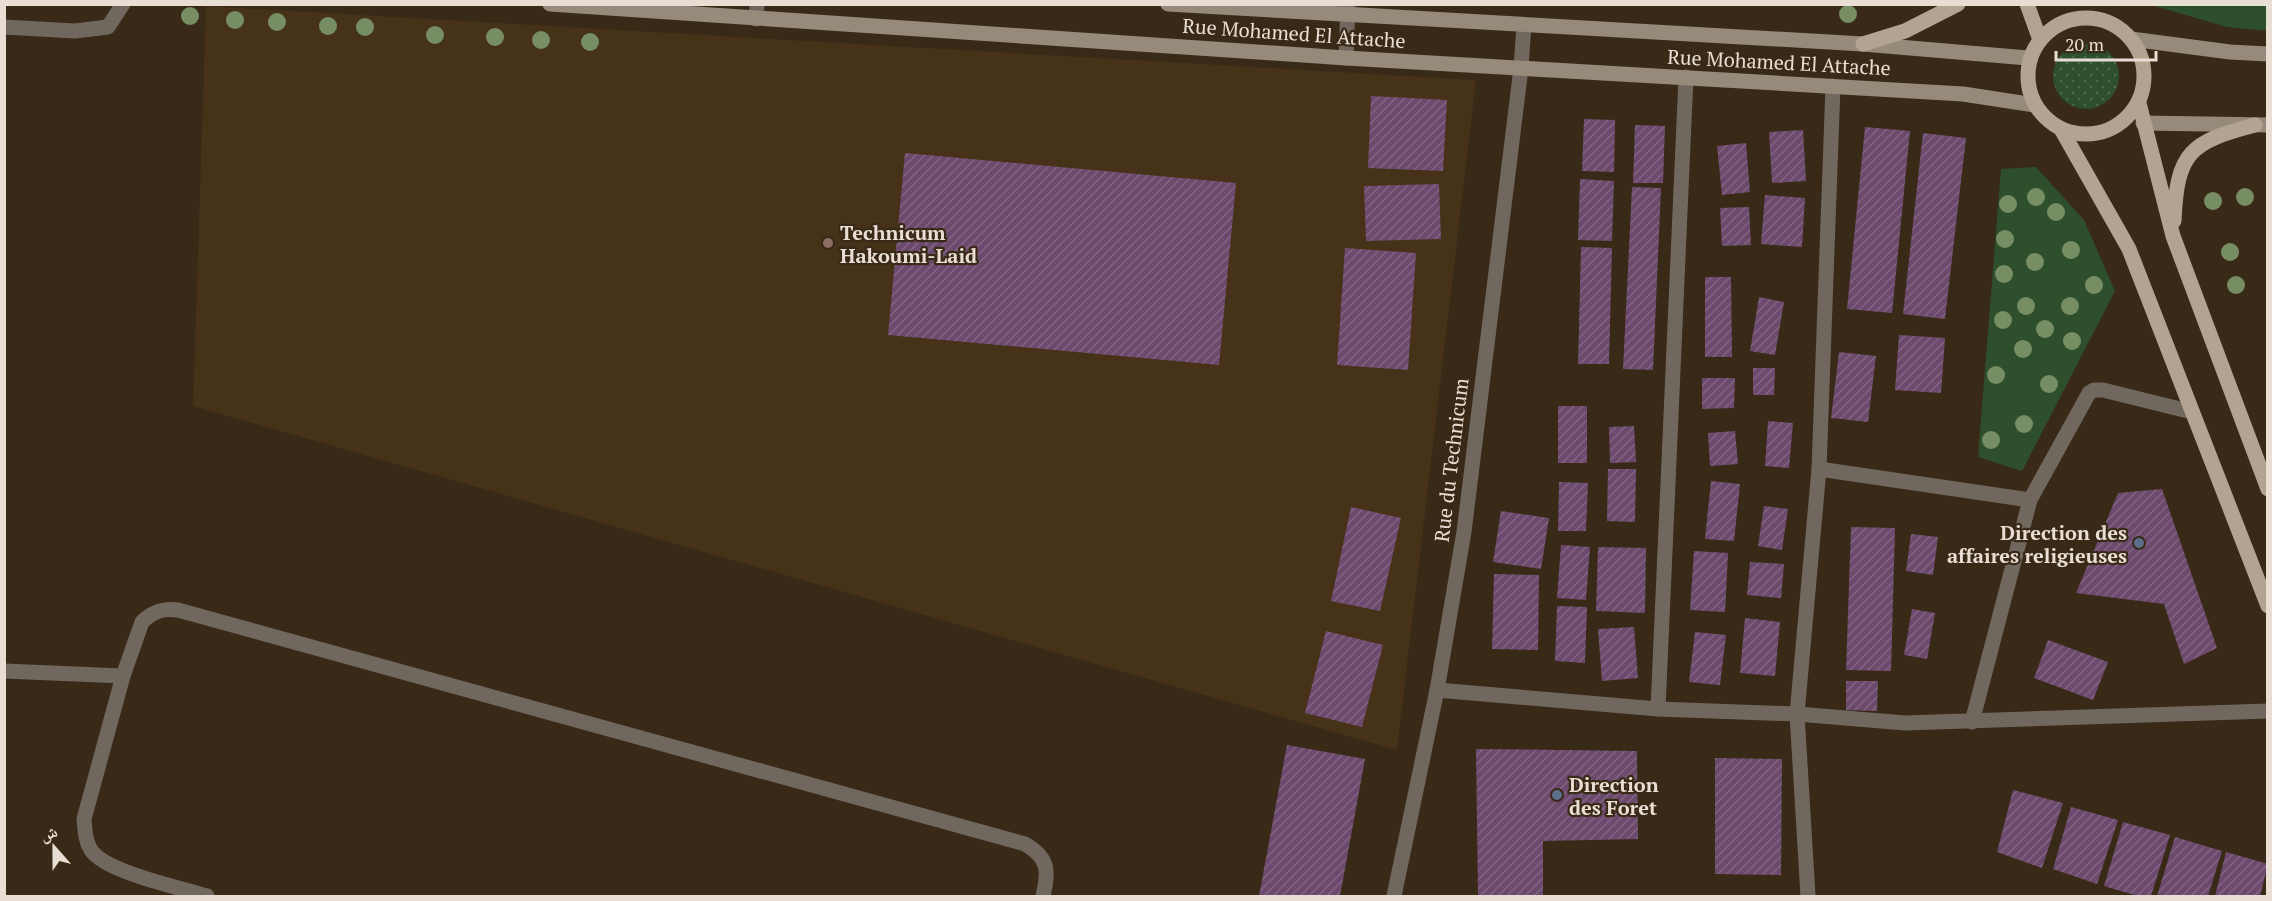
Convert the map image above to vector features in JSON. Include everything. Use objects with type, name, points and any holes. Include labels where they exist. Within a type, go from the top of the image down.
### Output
[{"type":"main road","points":[[1863,44],[1905,31],[1958,4]]},
{"type":"main road","points":[[2027,4],[2040,40]]},
{"type":"main road","points":[[2091,4],[2098,19]]},
{"type":"main road","points":[[2143,123],[2096,134],[2078,134],[2061,129],[2046,119],[2035,105],[2029,89],[2028,58],[2040,40],[2051,29],[2066,21],[2082,18],[2098,19],[2111,23],[2131,39],[2139,49],[2145,73],[2139,103],[2173,236],[2268,489]]},
{"type":"main road","points":[[2114,128],[2128,117],[2139,103]]},
{"type":"main road","points":[[2173,236],[2176,182],[2185,160],[2199,145],[2214,137],[2261,125]]},
{"type":"main road","points":[[2061,129],[2129,249],[2268,606]]},
{"type":"street","points":[[4,27],[75,31],[108,27],[123,4]]},
{"type":"street","name":"Rue Mohamed El Attache","points":[[550,4],[756,12],[1346,58],[1963,94],[2035,105]]},
{"type":"street","name":"Rue Mohamed El Attache","points":[[1168,4],[1348,10],[1524,25],[1863,44],[2028,58]]},
{"type":"street","points":[[1346,58],[1348,10]]},
{"type":"street","name":"Rue du Technicum","points":[[1394,897],[1437,690],[1464,532],[1521,68],[1524,25]]},
{"type":"street","points":[[2131,39],[2230,52],[2268,54]]},
{"type":"street","points":[[1658,709],[1686,77]]},
{"type":"street","points":[[1808,897],[1797,714],[1819,469],[1833,86]]},
{"type":"street","points":[[2143,123],[2261,125]]},
{"type":"street","points":[[1972,722],[2030,500],[2089,393],[2094,390],[2103,390],[2192,412]]},
{"type":"street","points":[[1819,469],[2030,500]]},
{"type":"street","points":[[207,897],[123,871],[104,862],[92,852],[86,838],[84,819],[123,676],[142,622],[162,609],[178,610],[1025,844],[1036,850],[1045,863],[1047,880],[1042,897]]},
{"type":"street","points":[[4,671],[123,676]]},
{"type":"street","points":[[1437,690],[1658,709],[1797,714],[1905,723],[2268,711]]},
{"type":"shaded area","name":"Technicum Hakoumi-Laid","points":[[206,6],[1476,80],[1397,750],[193,406]]},
{"type":"green space","points":[[2151,5],[2267,5],[2267,31],[2227,27]]},
{"type":"green space","points":[[2079,43],[2093,43],[2105,48],[2114,57],[2119,76],[2117,89],[2110,100],[2093,109],[2079,109],[2067,104],[2058,95],[2053,83],[2053,69],[2058,57],[2067,48]]},
{"type":"green space","points":[[2036,167],[2084,220],[2115,291],[2022,471],[1978,457],[2001,169]]},
{"type":"building","points":[[1371,96],[1447,100],[1443,171],[1368,168]]},
{"type":"building","points":[[1584,119],[1615,120],[1614,172],[1582,171]]},
{"type":"building","points":[[1635,125],[1665,126],[1663,183],[1633,183]]},
{"type":"building","points":[[1865,127],[1910,131],[1892,313],[1847,309]]},
{"type":"building","points":[[1803,130],[1806,181],[1772,183],[1769,132]]},
{"type":"building","points":[[1923,133],[1966,138],[1945,319],[1903,314]]},
{"type":"building","points":[[1746,143],[1750,192],[1722,195],[1717,146]]},
{"type":"building","points":[[905,153],[1236,183],[1219,365],[888,335]]},
{"type":"building","points":[[1580,179],[1614,181],[1612,241],[1578,240]]},
{"type":"building","points":[[1439,184],[1441,239],[1366,241],[1364,186]]},
{"type":"building","points":[[1632,187],[1661,188],[1653,370],[1623,369]]},
{"type":"building","points":[[1765,195],[1805,198],[1802,247],[1761,244]]},
{"type":"building","points":[[1749,207],[1751,245],[1722,246],[1720,208]]},
{"type":"building","points":[[1581,247],[1612,248],[1609,364],[1578,364]]},
{"type":"building","points":[[1345,248],[1416,253],[1408,370],[1337,365]]},
{"type":"building","points":[[1705,277],[1731,277],[1732,357],[1705,357]]},
{"type":"building","points":[[1759,297],[1784,302],[1775,355],[1750,351]]},
{"type":"building","points":[[1899,335],[1945,338],[1941,393],[1895,390]]},
{"type":"building","points":[[1839,352],[1876,356],[1868,422],[1831,418]]},
{"type":"building","points":[[1753,368],[1775,368],[1774,395],[1753,395]]},
{"type":"building","points":[[1702,378],[1735,378],[1734,408],[1702,409]]},
{"type":"building","points":[[1558,406],[1587,406],[1587,463],[1558,463]]},
{"type":"building","points":[[1768,421],[1793,423],[1789,468],[1765,466]]},
{"type":"building","points":[[1634,426],[1636,462],[1610,463],[1609,427]]},
{"type":"building","points":[[1735,431],[1738,464],[1710,466],[1708,433]]},
{"type":"building","points":[[1608,469],[1636,469],[1635,522],[1607,521]]},
{"type":"building","points":[[1711,481],[1740,484],[1734,541],[1705,539]]},
{"type":"building","points":[[1559,482],[1588,483],[1586,531],[1558,531]]},
{"type":"building","name":"Direction des affaires religieuses","points":[[2162,489],[2217,648],[2184,664],[2164,604],[2076,593],[2118,493]]},
{"type":"building","points":[[1764,506],[1788,509],[1782,550],[1758,546]]},
{"type":"building","points":[[1351,507],[1401,518],[1380,611],[1331,601]]},
{"type":"building","points":[[1501,511],[1549,518],[1541,569],[1493,562]]},
{"type":"building","points":[[1851,527],[1895,528],[1891,671],[1846,670]]},
{"type":"building","points":[[1911,534],[1938,537],[1933,575],[1906,571]]},
{"type":"building","points":[[1561,545],[1590,547],[1586,600],[1557,598]]},
{"type":"building","points":[[1598,547],[1646,548],[1645,613],[1596,611]]},
{"type":"building","points":[[1694,551],[1728,553],[1725,612],[1690,610]]},
{"type":"building","points":[[1750,562],[1784,564],[1781,598],[1747,595]]},
{"type":"building","points":[[1494,574],[1539,575],[1538,650],[1492,649]]},
{"type":"building","points":[[1557,606],[1587,607],[1585,663],[1555,661]]},
{"type":"building","points":[[1912,609],[1935,613],[1927,659],[1904,655]]},
{"type":"building","points":[[1745,618],[1780,622],[1775,676],[1740,673]]},
{"type":"building","points":[[1634,627],[1638,678],[1602,681],[1598,629]]},
{"type":"building","points":[[1326,631],[1383,645],[1362,727],[1305,713]]},
{"type":"building","points":[[1695,632],[1726,635],[1720,685],[1689,682]]},
{"type":"building","points":[[2048,640],[2108,662],[2093,700],[2034,678]]},
{"type":"building","points":[[1846,681],[1878,681],[1877,711],[1846,710]]},
{"type":"building","points":[[1287,745],[1365,759],[1340,896],[1259,896]]},
{"type":"building","name":"Direction des Foret","points":[[1476,749],[1637,751],[1638,839],[1543,841],[1543,896],[1478,896]]},
{"type":"building","points":[[1715,758],[1782,759],[1781,875],[1715,874]]},
{"type":"building","points":[[2013,790],[2063,803],[2042,868],[1997,852]]},
{"type":"building","points":[[2071,807],[2118,820],[2097,884],[2053,869]]},
{"type":"building","points":[[2123,822],[2170,835],[2151,896],[2138,896],[2104,886]]},
{"type":"building","points":[[2175,837],[2222,851],[2208,896],[2157,896]]},
{"type":"building","points":[[2226,852],[2268,864],[2260,896],[2215,896]]},
{"type":"place","name":"Technicum Hakoumi-Laid","points":[[828,243]]},
{"type":"place","name":"Direction des affaires religieuses","points":[[2139,543]]},
{"type":"place","name":"Direction des Foret","points":[[1557,795]]}]
